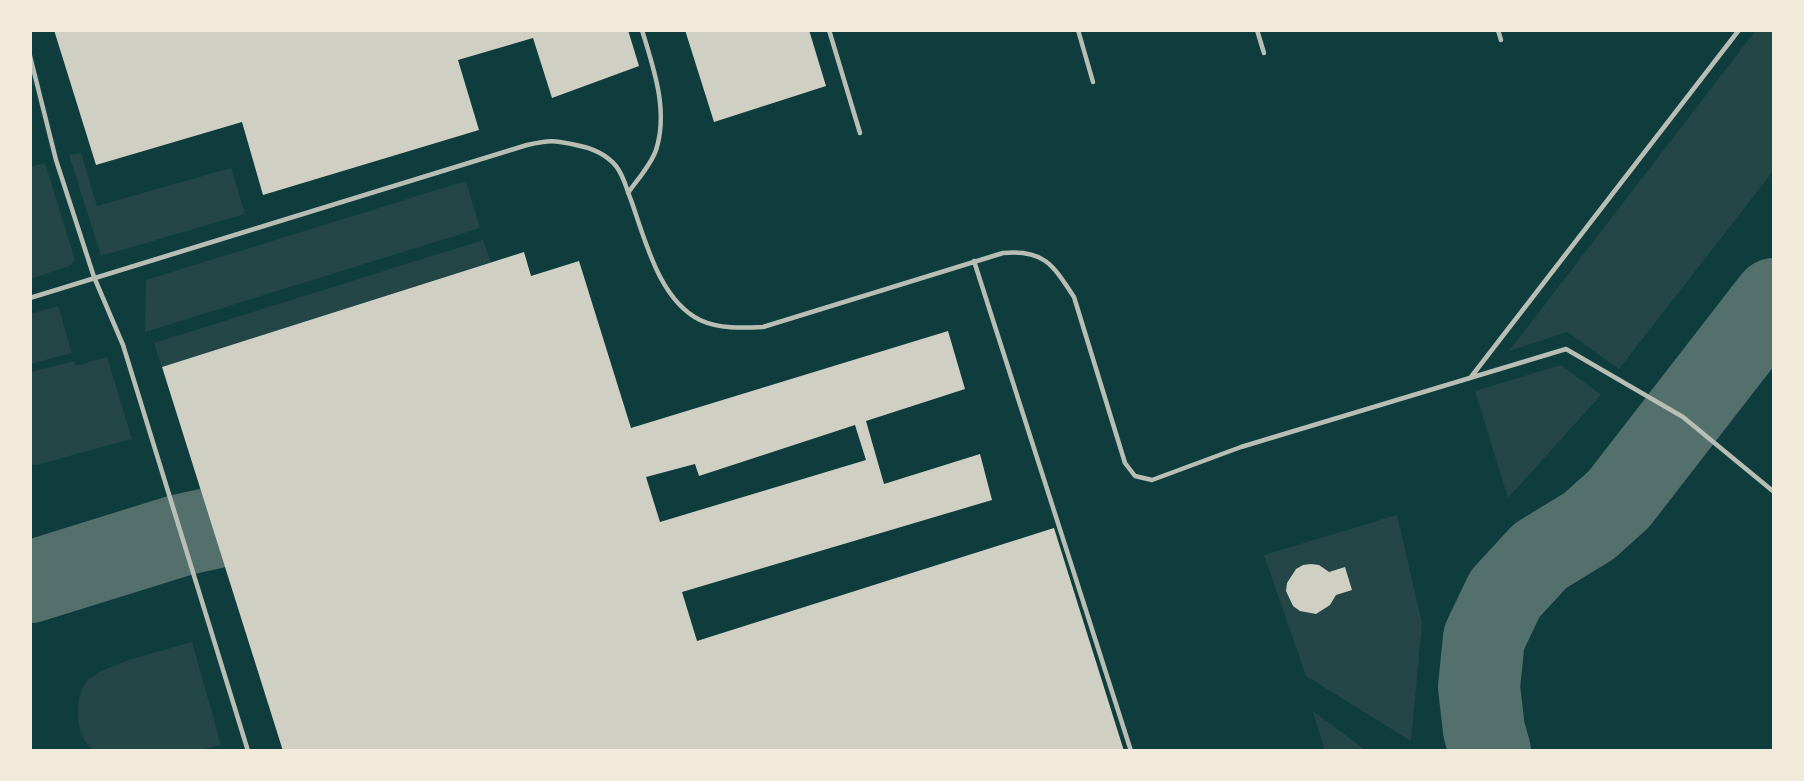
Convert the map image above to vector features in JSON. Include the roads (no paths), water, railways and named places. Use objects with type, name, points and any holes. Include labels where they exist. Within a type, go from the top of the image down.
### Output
[{"type":"lane","points":[[628,194],[656,151],[661,120],[659,93],[642,30]]},
{"type":"lane","points":[[829,30],[860,133]]},
{"type":"lane","points":[[1078,30],[1093,82]]},
{"type":"lane","points":[[1257,30],[1264,53]]},
{"type":"lane","points":[[1498,30],[1501,40]]},
{"type":"lane","points":[[1470,378],[1739,30]]},
{"type":"lane","points":[[30,56],[56,160],[94,277],[123,345],[248,751]]},
{"type":"lane","points":[[30,298],[527,145],[550,140],[586,147],[603,154],[616,167],[656,266],[671,296],[684,310],[700,320],[722,327],[763,327],[1003,253],[1022,252],[1043,258],[1060,275],[1074,297],[1125,463],[1135,476],[1152,480],[1241,447],[1566,349],[1683,417],[1774,492]]},
{"type":"lane","points":[[974,261],[1131,751]]}]
